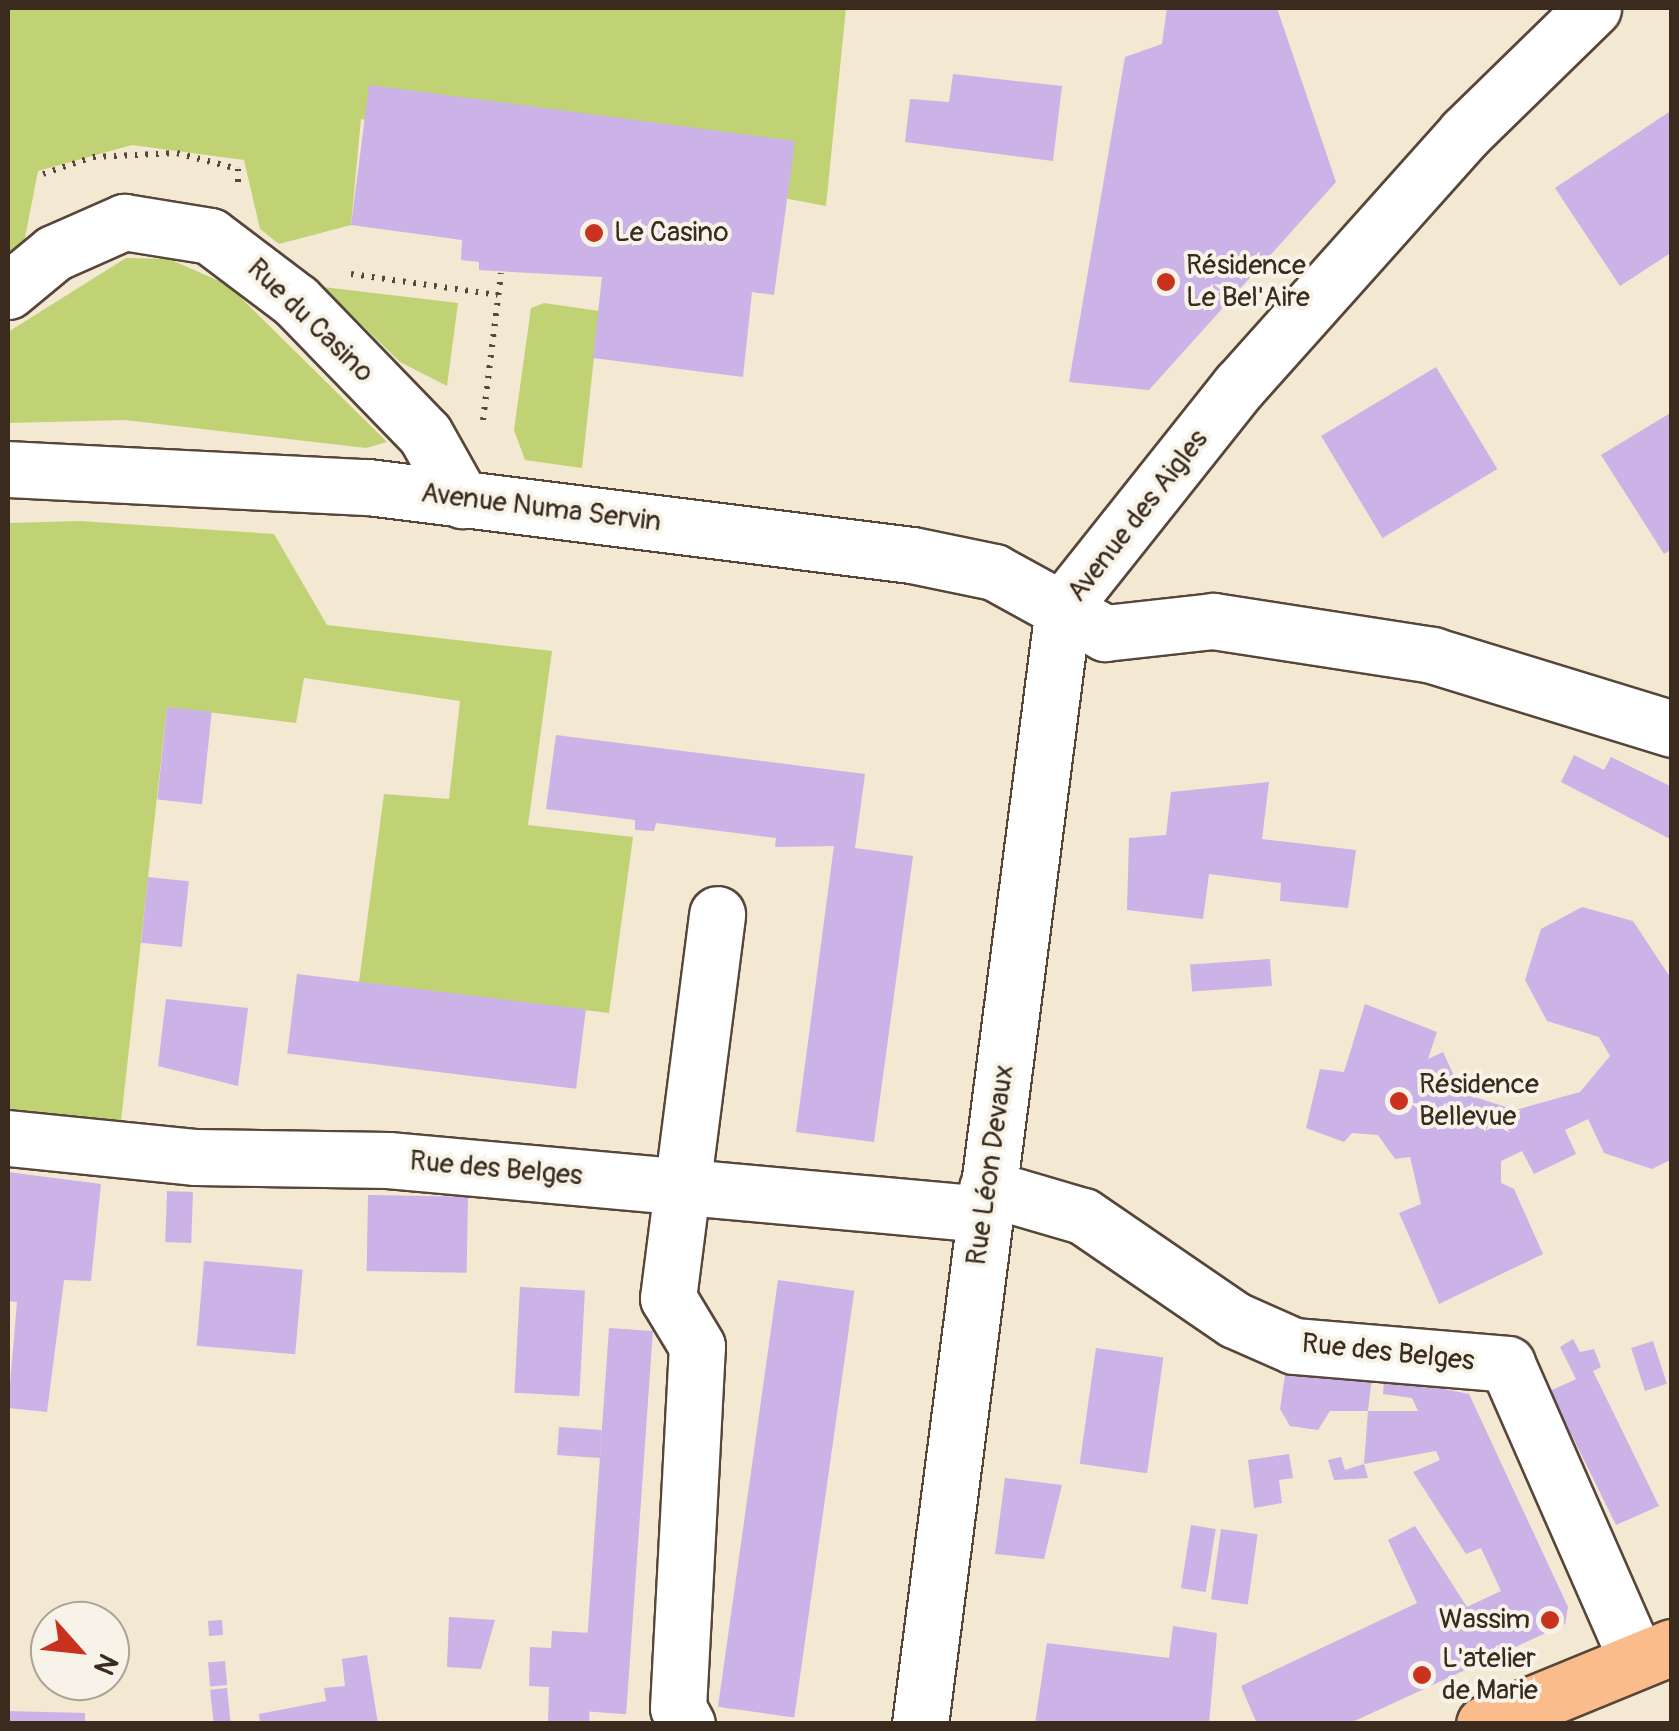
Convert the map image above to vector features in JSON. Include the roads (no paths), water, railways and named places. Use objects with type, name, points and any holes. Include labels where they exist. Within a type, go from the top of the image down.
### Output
[{"type":"main road","points":[[1521,1717],[1654,1654]]},
{"type":"street","name":"Avenue des Aigles","points":[[1593,8],[1465,132],[1252,372],[1063,607],[1106,633],[1213,620],[1432,655],[1672,729]]},
{"type":"street","name":"Rue du Casino","points":[[8,291],[54,253],[124,222],[210,236],[296,302],[425,434],[462,500]]},
{"type":"street","name":"Avenue Numa Servin","points":[[8,469],[107,468],[462,500],[945,560],[1063,607]]},
{"type":"street","name":"Rue Léon Devaux","points":[[920,1724],[1063,607]]},
{"type":"street","points":[[687,1724],[678,1708],[697,1346],[668,1298],[717,914]]},
{"type":"street","name":"Rue des Belges","points":[[8,1138],[681,1185],[986,1201],[1083,1216],[1236,1320],[1294,1346],[1507,1364],[1654,1654]]},
{"type":"place","name":"Le Casino","points":[[594,233]]},
{"type":"place","name":"Résidence Le Bel'Aire","points":[[1166,282]]},
{"type":"place","name":"Résidence Bellevue","points":[[1399,1101]]},
{"type":"place","name":"Wassim","points":[[1550,1620]]},
{"type":"place","name":"L'atelier de Marie","points":[[1422,1675]]}]
